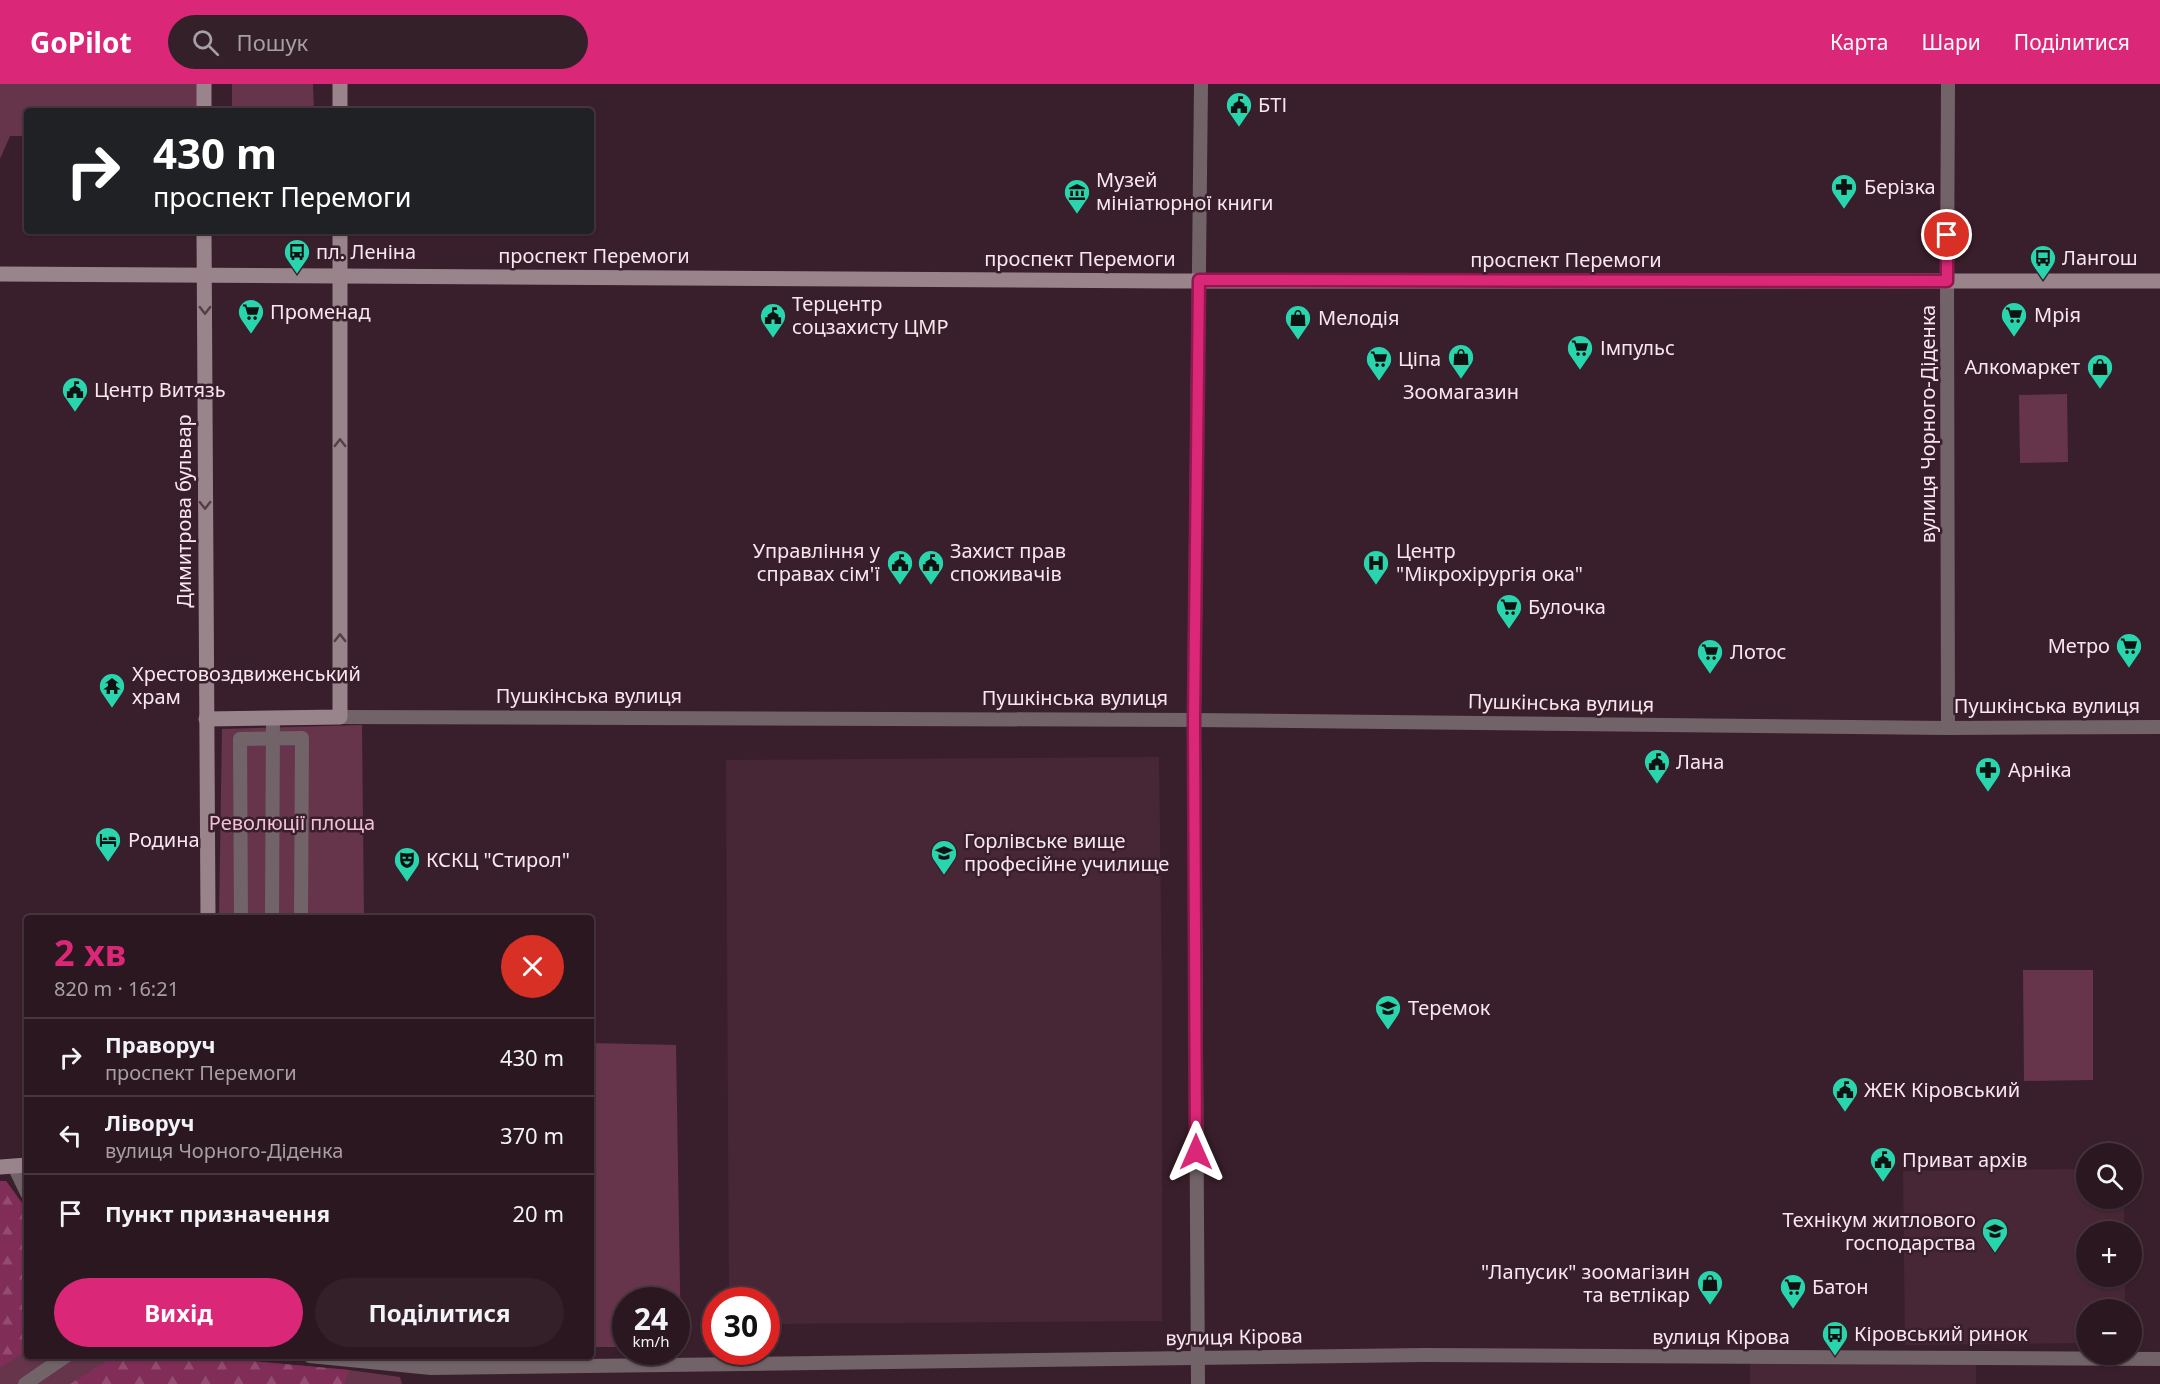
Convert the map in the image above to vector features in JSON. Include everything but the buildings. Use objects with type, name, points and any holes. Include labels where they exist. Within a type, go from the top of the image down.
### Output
[{"type":"main road","points":[[204,84],[204,108]]},
{"type":"main road","points":[[340,84],[340,108]]},
{"type":"main road","name":"Димитрова бульвар","points":[[204,234],[208,915]]},
{"type":"main road","points":[[340,234],[340,717]]},
{"type":"main road","name":"проспект Перемоги","points":[[0,274],[1199,280],[2160,281]]},
{"type":"main road","name":"Пушкінська вулиця","points":[[206,720],[340,717]]},
{"type":"street","points":[[1198,1384],[1194,720],[1201,84]]},
{"type":"street","name":"вулиця Чорного-Діденка","points":[[1948,84],[1948,728]]},
{"type":"street","name":"Пушкінська вулиця","points":[[340,717],[1194,720],[1948,728],[2160,727]]},
{"type":"street","points":[[272,915],[273,718]]},
{"type":"street","points":[[241,915],[240,740],[302,738],[301,915]]},
{"type":"street","points":[[14,1166],[24,1187]]},
{"type":"street","name":"вулиця Кірова","points":[[340,1359],[431,1368],[1197,1356],[1586,1355],[2160,1359]]},
{"type":"street","points":[[25,1384],[62,1359]]},
{"type":"street","points":[[476,1359],[486,1366]]},
{"type":"shaded area","points":[[1159,757],[1162,1321],[780,1324],[780,1287],[729,1287],[726,760]]},
{"type":"shaded area","name":"Технікум житлового господарства","points":[[2076,1169],[2076,1209],[2124,1209],[2124,1221],[2076,1221],[2076,1287],[2125,1287],[2125,1299],[2076,1299],[2076,1343],[1905,1345],[1903,1171]]},
{"type":"shaded area","name":"Кіровський ринок","points":[[1750,1361],[1976,1362],[1976,1384],[1750,1384]]},
{"type":"green space","points":[[0,84],[197,84],[197,108],[24,108],[24,136],[10,136],[0,159]]},
{"type":"green space","points":[[232,84],[313,84],[314,108],[232,108]]},
{"type":"green space","points":[[2067,394],[2068,462],[2020,463],[2019,395]]},
{"type":"green space","name":"Революції площа","points":[[362,725],[364,915],[219,915],[222,729]]},
{"type":"green space","points":[[2023,970],[2093,970],[2093,1080],[2024,1081]]},
{"type":"green space","points":[[594,1043],[676,1045],[680,1287],[612,1287],[612,1347],[594,1347]]},
{"type":"green space","points":[[0,1181],[6,1181],[24,1206],[24,1359],[229,1359],[400,1377],[402,1384],[0,1384]]},
{"type":"green space","points":[[0,1181],[6,1181],[24,1206],[24,1352],[0,1368]]},
{"type":"green space","points":[[110,1359],[229,1359],[349,1370],[344,1384],[70,1384]]},
{"type":"place","name":"БТІ","points":[[1239,128]]},
{"type":"place","name":"Берізка","points":[[1844,210]]},
{"type":"place","name":"Музей мініатюрної книги","points":[[1077,215]]},
{"type":"place","name":"пл. Леніна","points":[[297,275]]},
{"type":"place","name":"Лангош","points":[[2043,281]]},
{"type":"place","name":"Променад","points":[[251,335]]},
{"type":"place","name":"Мрія","points":[[2014,338]]},
{"type":"place","name":"Терцентр соцзахисту ЦМР","points":[[773,339]]},
{"type":"place","name":"Мелодія","points":[[1298,341]]},
{"type":"place","name":"Імпульс","points":[[1580,371]]},
{"type":"place","name":"Зоомагазин","points":[[1461,380]]},
{"type":"place","name":"Ціпа","points":[[1379,382]]},
{"type":"place","name":"Алкомаркет","points":[[2100,390]]},
{"type":"place","name":"Центр Витязь","points":[[75,413]]},
{"type":"place","name":"Управління у справах сім'ї","points":[[900,586]]},
{"type":"place","name":"Захист прав споживачів","points":[[931,586]]},
{"type":"place","name":"Центр \"Мікрохірургія ока\"","points":[[1376,586]]},
{"type":"place","name":"Булочка","points":[[1509,630]]},
{"type":"place","name":"Метро","points":[[2129,669]]},
{"type":"place","name":"Лотос","points":[[1710,675]]},
{"type":"place","name":"Хрестовоздвиженський храм","points":[[112,709]]},
{"type":"place","name":"Лана","points":[[1657,785]]},
{"type":"place","name":"Арніка","points":[[1988,793]]},
{"type":"place","name":"Родина","points":[[108,863]]},
{"type":"place","name":"Горлівське вище професійне училище","points":[[944,876]]},
{"type":"place","name":"КСКЦ \"Стирол\"","points":[[407,883]]},
{"type":"place","name":"Теремок","points":[[1388,1031]]},
{"type":"place","name":"ЖЕК Кіровський","points":[[1845,1113]]},
{"type":"place","name":"Приват архів","points":[[1883,1183]]},
{"type":"place","name":"Технікум житлового господарства","points":[[1995,1254]]},
{"type":"place","name":"\"Лапусик\" зоомагізин та ветлікар","points":[[1710,1306]]},
{"type":"place","name":"Батон","points":[[1793,1310]]},
{"type":"place","name":"Кіровський ринок","points":[[1835,1357]]},
{"type":"route","points":[[1196,1152],[1194,720],[1199,280],[1947,281],[1947,235]]}]
